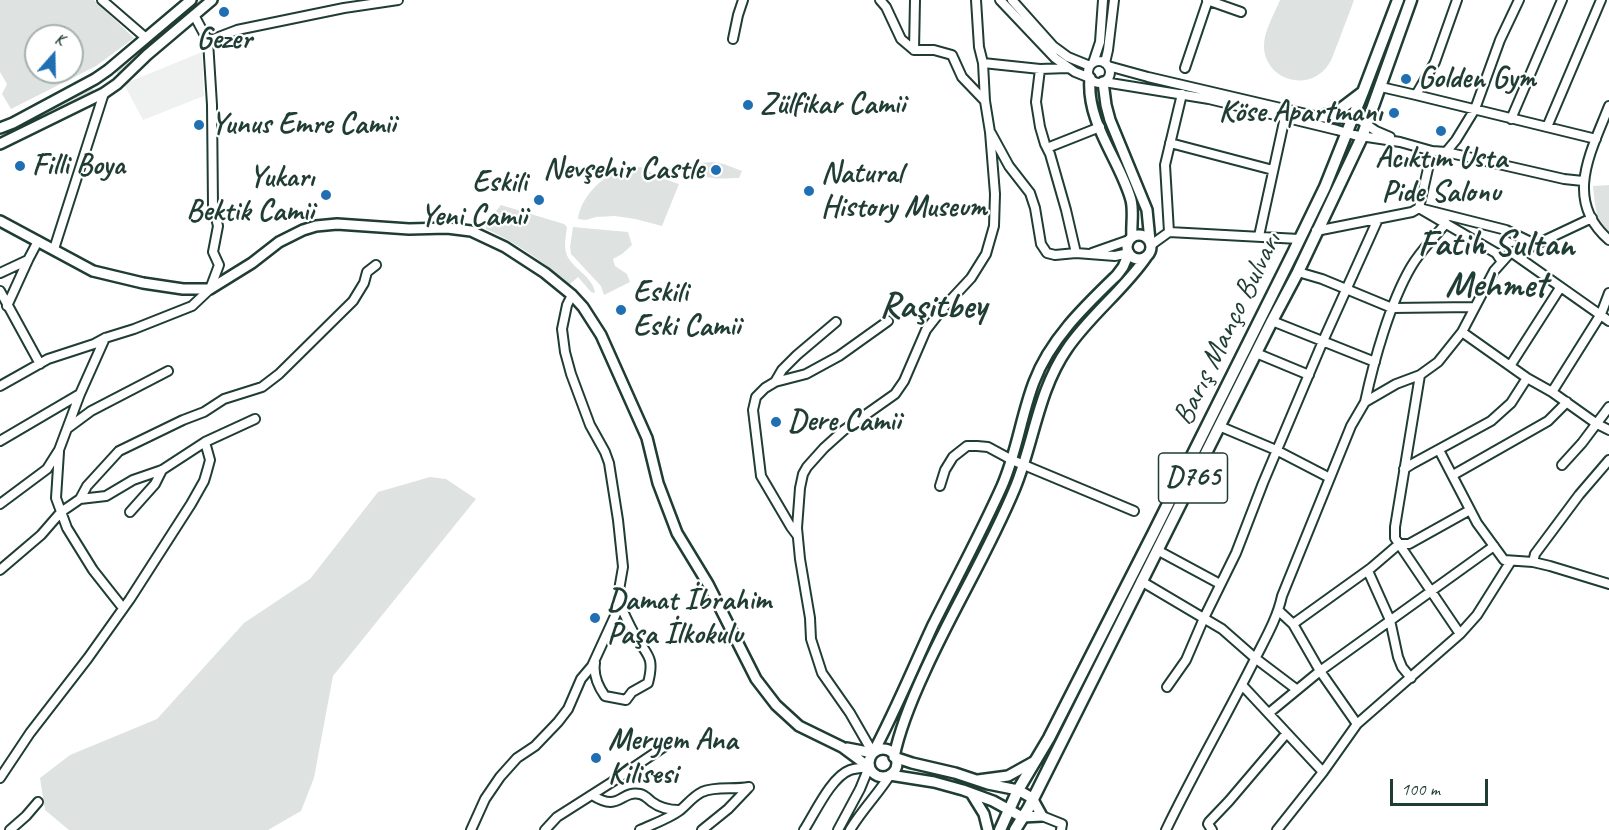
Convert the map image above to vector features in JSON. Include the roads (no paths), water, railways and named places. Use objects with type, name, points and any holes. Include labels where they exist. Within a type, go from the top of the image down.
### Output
[{"type":"highway","name":"Barış Manço Bulvarı","points":[[1000,830],[1018,790],[1049,738],[1148,544],[1325,187],[1398,0]]},
{"type":"highway","name":"Barış Manço Bulvarı","points":[[1016,830],[1298,272],[1367,124],[1411,0]]},
{"type":"highway","points":[[1319,117],[1338,111],[1364,92]]},
{"type":"main road","points":[[0,129],[95,79],[191,0]]},
{"type":"main road","points":[[0,144],[104,93],[212,0]]},
{"type":"main road","points":[[108,70],[114,74],[117,84]]},
{"type":"main road","points":[[1090,78],[1090,96],[1100,128],[1132,203],[1130,239],[1127,249],[1131,256],[1139,259],[1147,256]]},
{"type":"main road","points":[[95,79],[98,89],[104,93]]},
{"type":"main road","points":[[894,757],[915,694],[1014,491],[1054,370],[1067,347],[1139,268],[1152,249],[1147,210],[1110,120],[1104,82]]},
{"type":"main road","points":[[0,221],[93,271],[143,283],[183,289],[210,289],[252,263],[279,242],[316,226],[337,224],[410,229],[447,228],[471,231],[505,246],[545,273],[572,295],[583,307],[601,335],[647,438],[658,483],[677,533],[708,584],[756,679],[776,705],[799,726],[842,747],[878,776],[890,775],[934,782],[993,801],[1022,818],[1042,816],[1032,798],[1018,790],[894,757]]},
{"type":"main road","points":[[1130,239],[1136,235],[1142,235],[1151,243]]},
{"type":"main road","points":[[869,767],[869,760],[996,500],[1012,460],[1033,383],[1042,362],[1057,338],[1117,275],[1129,253]]},
{"type":"main road","points":[[842,747],[873,753],[885,750],[892,753],[896,764],[890,775]]},
{"type":"main road","points":[[976,780],[1008,776],[1035,762]]},
{"type":"main road","points":[[971,793],[984,814],[988,830]]},
{"type":"street","points":[[102,0],[146,38]]},
{"type":"street","points":[[208,41],[237,30],[343,4],[398,0]]},
{"type":"street","points":[[734,39],[743,0]]},
{"type":"street","points":[[880,0],[886,7],[901,39],[914,50],[928,49],[952,55],[962,77],[985,101]]},
{"type":"street","points":[[914,50],[915,0]]},
{"type":"street","points":[[873,753],[850,713],[822,673],[811,639],[798,535],[800,488],[807,467],[843,430],[895,394],[904,381],[926,330],[971,278],[986,254],[994,226],[995,194],[976,0]]},
{"type":"street","points":[[978,13],[981,0]]},
{"type":"street","points":[[1000,0],[1055,58],[1068,68],[1095,82],[1182,94],[1362,136],[1400,142],[1564,179],[1583,181]]},
{"type":"street","points":[[1012,0],[1053,46],[1068,57],[1091,65],[1101,61],[1107,65],[1148,77],[1319,117],[1360,120],[1376,131],[1400,142]]},
{"type":"street","points":[[1090,78],[1088,72],[1100,42],[1104,0]]},
{"type":"street","points":[[1104,82],[1110,75],[1107,65],[1114,0]]},
{"type":"street","points":[[1185,68],[1207,0],[1242,12]]},
{"type":"street","points":[[1416,94],[1435,62],[1457,0]]},
{"type":"street","points":[[1446,152],[1475,110],[1500,40],[1519,0]]},
{"type":"street","points":[[1511,118],[1562,0]]},
{"type":"street","points":[[1547,127],[1601,0]]},
{"type":"street","points":[[0,386],[48,359],[94,344],[192,306],[210,289],[219,265],[213,252],[218,226],[213,206],[212,105],[208,41],[194,15]]},
{"type":"street","points":[[983,63],[1040,69],[1068,68]]},
{"type":"street","points":[[1040,69],[1035,102],[1076,253]]},
{"type":"street","points":[[1381,87],[1596,139]]},
{"type":"street","points":[[54,249],[104,93]]},
{"type":"street","points":[[1169,232],[1165,165],[1182,94]]},
{"type":"street","points":[[1609,106],[1583,181],[1583,200],[1592,218],[1609,240]]},
{"type":"street","points":[[1259,236],[1285,117]]},
{"type":"street","points":[[1047,148],[1100,128]]},
{"type":"street","points":[[990,132],[1010,166],[1030,193],[1041,244],[1047,253],[1114,256],[1129,253]]},
{"type":"street","points":[[1170,143],[1273,170]]},
{"type":"street","points":[[1419,208],[1432,150]]},
{"type":"street","points":[[1316,231],[1412,212],[1419,208],[1506,230],[1535,244]]},
{"type":"street","points":[[1419,208],[1496,253],[1502,262]]},
{"type":"street","points":[[1365,402],[1396,384],[1420,375],[1438,362],[1462,332],[1494,271],[1511,252],[1522,250],[1592,218]]},
{"type":"street","points":[[1167,687],[1186,660],[1236,553],[1276,450],[1378,219]]},
{"type":"street","points":[[1166,830],[1279,611],[1282,596],[1351,426],[1365,402],[1392,308],[1412,266],[1446,223]]},
{"type":"street","points":[[1151,243],[1169,232],[1299,239]]},
{"type":"street","points":[[1088,254],[1130,239]]},
{"type":"street","points":[[7,306],[38,241]]},
{"type":"street","points":[[1511,252],[1609,321]]},
{"type":"street","points":[[0,273],[28,260]]},
{"type":"street","points":[[0,570],[41,535],[62,512],[80,499],[87,486],[119,452],[204,412],[224,399],[262,387],[279,374],[352,301],[364,283],[367,272],[376,265]]},
{"type":"street","points":[[1298,272],[1322,279],[1392,308],[1474,307]]},
{"type":"street","points":[[1510,366],[1560,288]]},
{"type":"street","points":[[0,291],[40,364]]},
{"type":"street","points":[[1552,392],[1601,314],[1609,293]]},
{"type":"street","points":[[572,295],[567,305],[562,329],[565,352],[590,425],[604,452],[610,470],[623,567],[618,590],[620,605],[635,636],[648,652],[651,670],[648,683],[632,692],[627,700],[605,696],[598,686],[594,667],[597,655]]},
{"type":"street","points":[[775,382],[806,374],[839,356],[888,321]]},
{"type":"street","points":[[1272,321],[1376,362]]},
{"type":"street","points":[[798,535],[761,476],[753,410],[756,397],[775,382],[782,370],[796,355],[836,322]]},
{"type":"street","points":[[1462,332],[1527,378],[1609,430]]},
{"type":"street","points":[[0,504],[47,469],[59,450],[80,394],[105,338]]},
{"type":"street","points":[[1256,353],[1309,375]]},
{"type":"street","points":[[66,429],[91,411],[168,371]]},
{"type":"street","points":[[1420,375],[1395,538],[1460,634]]},
{"type":"street","points":[[1404,469],[1491,422],[1510,403],[1527,378]]},
{"type":"street","points":[[0,441],[80,394]]},
{"type":"street","points":[[1453,475],[1548,422],[1567,402]]},
{"type":"street","points":[[1562,465],[1597,424],[1609,406]]},
{"type":"street","points":[[80,499],[106,496],[133,480],[162,470],[205,442],[255,419]]},
{"type":"street","points":[[1220,426],[1276,450],[1330,478]]},
{"type":"street","points":[[0,778],[30,733],[123,608],[204,482],[210,460],[205,442]]},
{"type":"street","points":[[940,486],[945,470],[953,457],[967,446],[988,447],[1012,460],[1134,511]]},
{"type":"street","points":[[59,450],[56,498],[67,528],[93,570],[123,608]]},
{"type":"street","points":[[1439,450],[1477,523],[1504,560],[1533,562],[1609,584]]},
{"type":"street","points":[[1533,562],[1535,554],[1579,495],[1609,460]]},
{"type":"street","points":[[130,512],[155,484],[162,470]]},
{"type":"street","points":[[1293,624],[1368,570],[1399,544],[1409,544],[1470,510]]},
{"type":"street","points":[[1269,713],[1320,671],[1494,546]]},
{"type":"street","points":[[1157,550],[1220,584]]},
{"type":"street","points":[[1277,830],[1357,724],[1460,634],[1477,615],[1511,561]]},
{"type":"street","points":[[1368,570],[1390,620],[1398,657],[1402,667],[1411,678]]},
{"type":"street","points":[[1141,581],[1222,629],[1296,689]]},
{"type":"street","points":[[471,830],[485,799],[500,777],[517,759],[535,746],[568,709],[581,679],[592,666],[620,605]]},
{"type":"street","points":[[1279,611],[1293,624],[1320,671],[1357,724]]},
{"type":"street","points":[[1242,685],[1323,772]]},
{"type":"street","points":[[1212,830],[1209,822],[1287,734]]},
{"type":"street","points":[[545,830],[557,817],[668,744]]},
{"type":"street","points":[[804,830],[823,796],[840,777],[849,770],[869,767]]},
{"type":"street","points":[[838,830],[869,767]]},
{"type":"street","points":[[849,830],[890,775]]},
{"type":"street","points":[[640,830],[680,810],[689,800],[703,791],[749,787],[728,809],[702,830]]},
{"type":"street","points":[[592,795],[606,803],[638,794],[661,808],[680,810]]},
{"type":"street","points":[[10,830],[38,802]]},
{"type":"street","points":[[1042,816],[1062,824],[1061,830]]},
{"type":"place","name":"Gezer","points":[[224,12]]},
{"type":"place","name":"Golden Gym","points":[[1406,79]]},
{"type":"place","name":"Zülfikar Camii","points":[[748,105]]},
{"type":"place","name":"Köse Apartmanı","points":[[1394,113]]},
{"type":"place","name":"Yunus Emre Camii","points":[[199,125]]},
{"type":"place","name":"Acıktım Usta Pide Salonu","points":[[1441,131]]},
{"type":"place","name":"Filli Boya","points":[[20,166]]},
{"type":"place","name":"Nevşehir Castle","points":[[716,170]]},
{"type":"place","name":"Natural History Museum","points":[[809,191]]},
{"type":"place","name":"Yukarı Bektik Camii","points":[[326,195]]},
{"type":"place","name":"Eskili Yeni Camii","points":[[539,200]]},
{"type":"place","name":"Eskili Eski Camii","points":[[621,310]]},
{"type":"place","name":"Dere Camii","points":[[776,422]]},
{"type":"place","name":"Damat İbrahim Paşa İlkokulu","points":[[595,618]]},
{"type":"place","name":"Meryem Ana Kilisesi","points":[[596,758]]},
{"type":"district","name":"Fatih Sultan Mehmet","points":[[1496,266]]},
{"type":"district","name":"Raşitbey","points":[[933,308]]}]
